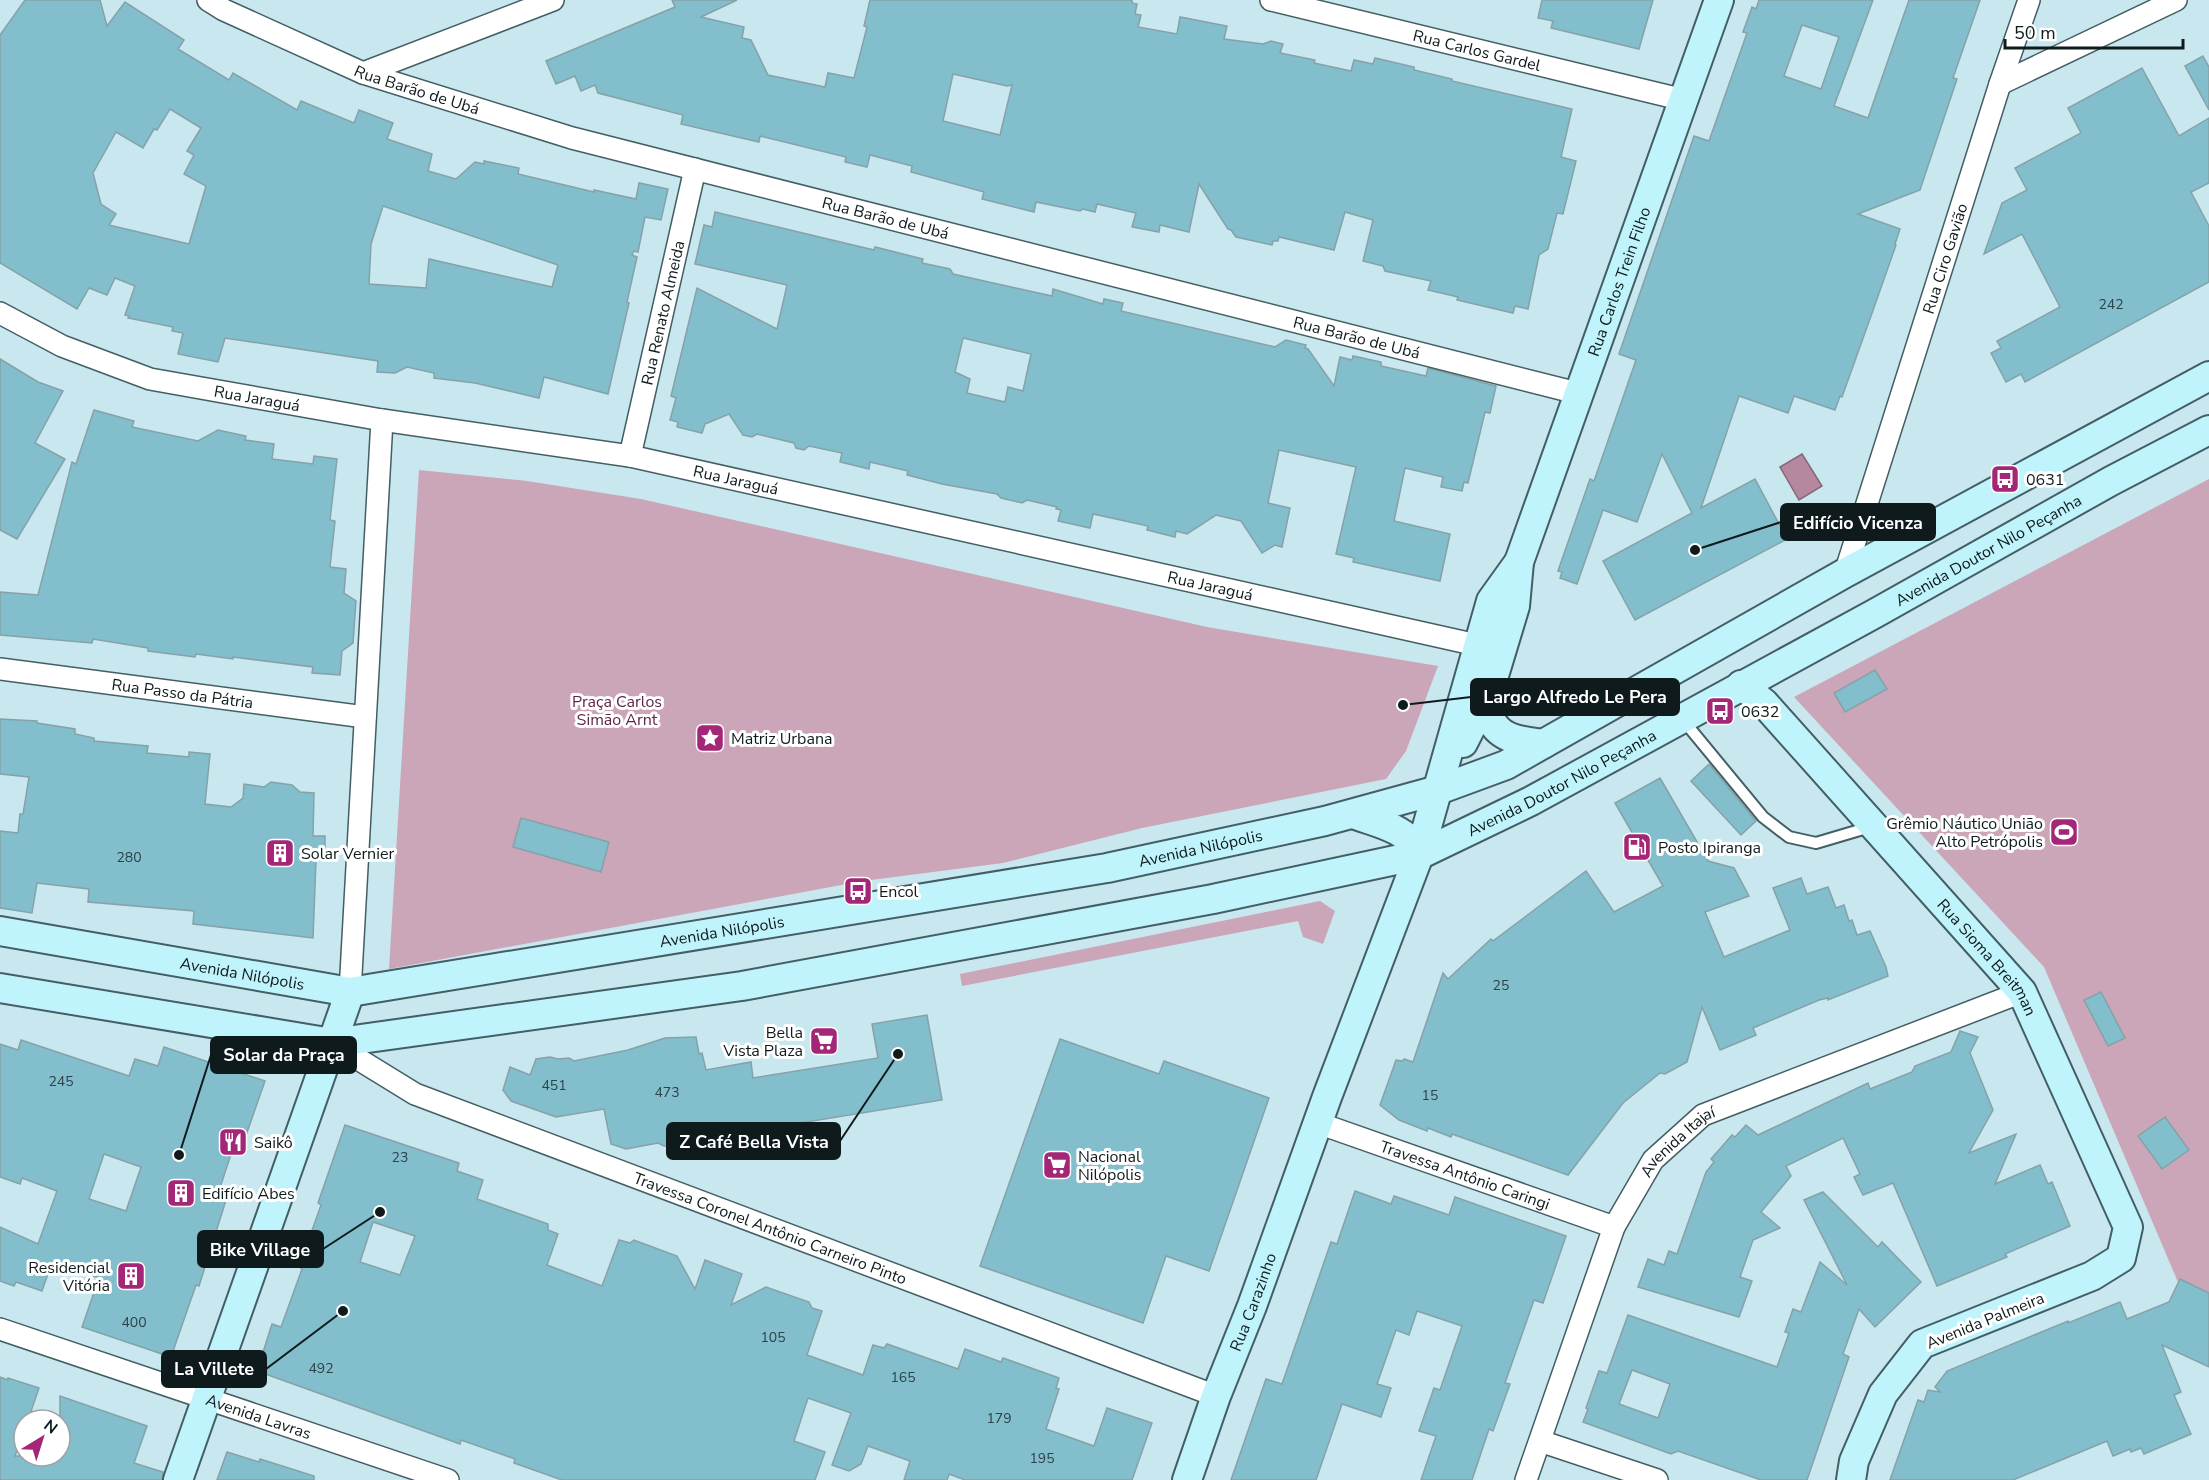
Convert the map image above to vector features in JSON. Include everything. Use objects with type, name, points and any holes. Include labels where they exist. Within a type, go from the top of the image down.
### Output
[{"type":"main road","name":"Rua Carlos Trein Filho","points":[[1438,790],[1489,692],[1515,606],[1519,562],[1577,393],[1719,0]]},
{"type":"main road","points":[[1438,790],[1506,765],[1845,573],[2209,376]]},
{"type":"main road","name":"Avenida Doutor Nilo Peçanha","points":[[1419,855],[1532,801],[1681,718],[1754,688],[1885,608],[2111,481],[2209,430]]},
{"type":"main road","name":"Rua Carlos Trein Filho","points":[[1419,855],[1491,601],[1519,562]]},
{"type":"main road","name":"Rua Sioma Breitman","points":[[1754,688],[2022,993],[2128,1227],[2121,1257]]},
{"type":"main road","points":[[1489,692],[1490,716],[1498,730],[1514,740],[1543,744]]},
{"type":"main road","name":"Avenida Nilópolis","points":[[0,931],[350,992],[1107,868],[1292,829],[1438,790]]},
{"type":"main road","points":[[1318,1123],[1419,855],[1416,846],[1407,836],[1353,814]]},
{"type":"main road","points":[[0,988],[332,1043],[764,982],[1213,899],[1419,855]]},
{"type":"main road","points":[[178,1480],[350,992]]},
{"type":"main road","name":"Rua Carazinho","points":[[1187,1480],[1318,1123]]},
{"type":"main road","name":"Avenida Palmeira","points":[[1851,1480],[1854,1461],[1883,1394],[1922,1344],[2092,1276],[2121,1257]]},
{"type":"street","name":"Rua Barão de Ubá","points":[[207,0],[224,10],[363,73],[572,138],[1577,393]]},
{"type":"street","points":[[363,73],[553,0]]},
{"type":"street","name":"Rua Carlos Gardel","points":[[1270,0],[1684,100]]},
{"type":"street","name":"Rua Ciro Gavião","points":[[1845,573],[2000,84],[2029,0]]},
{"type":"street","points":[[2000,84],[2176,0]]},
{"type":"street","name":"Rua Renato Almeida","points":[[630,456],[695,170]]},
{"type":"street","name":"Rua Jaraguá","points":[[0,313],[62,346],[150,379],[382,420],[630,456],[1477,645]]},
{"type":"street","points":[[350,992],[382,420]]},
{"type":"street","points":[[1863,517],[1882,542],[1892,548]]},
{"type":"street","name":"Rua Passo da Pátria","points":[[0,669],[365,717]]},
{"type":"street","name":"Avenida Itajaí","points":[[1526,1480],[1614,1227],[1653,1160],[1703,1115],[2022,993]]},
{"type":"street","name":"Travessa Coronel Antônio Carneiro Pinto","points":[[332,1043],[415,1094],[1216,1396]]},
{"type":"street","name":"Travessa Antônio Caringi","points":[[1318,1123],[1614,1227]]},
{"type":"street","name":"Avenida Lavras","points":[[0,1329],[448,1480]]},
{"type":"street","points":[[1540,1441],[1657,1480]]},
{"type":"lane","points":[[1681,718],[1762,817],[1789,837],[1816,843],[1874,826]]},
{"type":"green space","name":"Praça Carlos Simão Arnt","points":[[419,470],[527,481],[641,499],[1207,627],[1438,666],[1406,751],[1386,779],[1142,828],[1003,863],[863,881],[389,969]]},
{"type":"green space","name":"Grêmio Náutico União Alto Petrópolis","points":[[2209,479],[2209,1355],[2044,967],[1794,697]]},
{"type":"green space","points":[[1320,901],[1335,911],[1323,944],[1303,937],[1298,921],[962,986],[960,974]]},
{"type":"shaded area","points":[[1802,454],[1822,486],[1799,500],[1780,467]]},
{"type":"building","points":[[25,0],[100,0],[107,26],[125,2],[184,40],[178,49],[229,80],[233,73],[297,110],[301,101],[354,123],[359,110],[393,123],[387,139],[432,154],[428,171],[456,179],[475,162],[484,164],[484,161],[519,168],[518,174],[594,192],[594,190],[636,199],[639,183],[668,189],[661,220],[645,217],[638,252],[634,251],[632,255],[637,257],[608,394],[544,377],[539,398],[475,383],[434,378],[434,373],[407,367],[395,373],[377,372],[378,361],[225,338],[218,362],[178,354],[183,333],[172,331],[173,327],[128,318],[129,316],[125,315],[135,286],[115,278],[107,295],[89,288],[77,309],[0,263],[0,35]],"holes":[[[170,109],[201,128],[187,151],[194,155],[184,174],[206,186],[189,244],[109,225],[116,214],[101,204],[93,173],[116,132],[143,148]],[[383,206],[558,265],[552,287],[429,259],[426,288],[369,284],[371,244]]]},
{"type":"building","points":[[672,0],[737,0],[701,17],[744,27],[742,38],[751,40],[768,75],[825,87],[828,73],[854,78],[867,27],[864,26],[870,0],[1132,0],[1132,3],[1137,4],[1135,14],[1141,15],[1138,27],[1177,34],[1180,17],[1227,26],[1224,39],[1263,44],[1271,41],[1283,44],[1280,53],[1315,60],[1314,63],[1351,71],[1354,60],[1373,64],[1375,58],[1414,67],[1414,70],[1452,79],[1452,81],[1572,109],[1561,157],[1576,161],[1563,214],[1557,213],[1548,249],[1539,255],[1528,309],[1515,306],[1513,313],[1457,300],[1458,297],[1428,290],[1431,281],[1385,271],[1383,266],[1363,261],[1373,220],[1345,212],[1334,250],[1279,237],[1278,241],[1273,241],[1272,245],[1236,237],[1228,229],[1199,184],[1189,232],[1160,225],[1159,232],[1132,227],[1136,213],[1097,204],[1095,212],[1036,202],[1034,212],[982,199],[984,192],[911,172],[912,166],[870,155],[867,167],[845,162],[846,157],[760,136],[759,142],[681,124],[683,115],[598,93],[595,85],[581,91],[575,76],[556,84],[546,61],[675,7]],"holes":[[[953,74],[1007,86],[1012,85],[1000,135],[943,121]]]},
{"type":"building","points":[[1542,0],[1653,0],[1639,49],[1551,28],[1553,21],[1538,18]]},
{"type":"building","points":[[1759,0],[1873,0],[1834,106],[1868,118],[1909,0],[1980,0],[1953,78],[1957,79],[1920,190],[1858,214],[1900,229],[1842,397],[1840,396],[1835,410],[1794,396],[1788,413],[1739,396],[1701,508],[1755,479],[1787,539],[1635,620],[1603,561],[1692,513],[1662,454],[1637,522],[1603,510],[1577,584],[1560,578],[1562,572],[1558,571],[1590,479],[1594,481],[1636,360],[1619,354],[1694,136],[1709,141],[1747,33],[1743,32],[1752,7],[1756,9]],"holes":[[[1802,25],[1839,37],[1821,89],[1784,76]]]},
{"type":"building","points":[[2203,56],[2209,67],[2209,110],[2185,66]]},
{"type":"building","points":[[2142,68],[2179,136],[2209,118],[2209,183],[2191,192],[2209,226],[2209,282],[2025,382],[2021,374],[2006,382],[1991,353],[2001,348],[1997,341],[2060,307],[2022,234],[1984,254],[2002,203],[2027,190],[2015,168],[2081,133],[2068,108]]},
{"type":"building","points":[[715,212],[874,250],[875,247],[923,259],[922,263],[950,269],[953,274],[1052,296],[1053,289],[1103,304],[1104,299],[1123,303],[1121,311],[1275,347],[1286,340],[1306,345],[1305,348],[1334,386],[1340,357],[1352,360],[1353,356],[1381,362],[1381,366],[1426,376],[1428,368],[1496,386],[1490,413],[1485,412],[1468,483],[1464,482],[1462,491],[1441,487],[1443,477],[1405,468],[1394,521],[1450,534],[1440,581],[1353,562],[1354,558],[1336,554],[1356,467],[1279,450],[1268,503],[1290,508],[1282,547],[1275,545],[1262,553],[1241,521],[1216,515],[1187,534],[1176,531],[1175,537],[1147,530],[1148,526],[1093,514],[1090,528],[1058,521],[1061,510],[1056,509],[1057,507],[1027,500],[1022,503],[1001,498],[997,494],[942,484],[907,475],[908,471],[870,462],[869,469],[840,462],[842,453],[809,446],[804,450],[796,448],[794,443],[757,434],[752,437],[743,435],[729,414],[705,424],[702,433],[677,427],[678,422],[670,420],[676,398],[671,396],[697,288],[777,329],[787,285],[695,264],[704,225],[712,227]],"holes":[[[963,338],[1031,354],[1023,391],[1008,387],[1005,402],[967,393],[970,379],[955,372]]]},
{"type":"building","points":[[0,359],[38,382],[63,391],[35,443],[65,459],[17,539],[0,530]]},
{"type":"building","points":[[94,410],[134,421],[132,427],[198,441],[218,430],[246,436],[245,440],[274,444],[272,459],[313,464],[314,456],[337,459],[330,520],[335,521],[330,567],[346,569],[344,593],[356,601],[353,643],[342,651],[340,675],[312,673],[313,667],[233,657],[233,659],[196,654],[195,657],[148,651],[148,648],[93,639],[92,643],[0,635],[0,592],[38,595],[72,462],[76,464]]},
{"type":"building","points":[[1875,670],[1887,689],[1845,712],[1834,693]]},
{"type":"building","points":[[0,719],[37,721],[37,723],[75,729],[75,734],[94,738],[94,741],[148,746],[147,753],[189,757],[189,752],[210,754],[205,804],[231,807],[243,798],[244,784],[264,787],[271,782],[292,785],[300,792],[314,793],[313,836],[325,836],[325,861],[316,860],[313,938],[193,924],[194,911],[88,902],[89,889],[37,883],[32,913],[0,908],[0,831],[18,833],[29,777],[0,774]]},
{"type":"building","points":[[1709,764],[1756,821],[1741,835],[1691,781]]},
{"type":"building","points":[[1660,778],[1708,861],[1734,868],[1749,896],[1705,912],[1724,957],[1790,930],[1773,888],[1801,878],[1807,894],[1828,887],[1836,908],[1844,905],[1857,935],[1870,931],[1888,976],[1828,1000],[1828,998],[1819,1000],[1753,1028],[1756,1035],[1720,1050],[1702,1007],[1687,1062],[1665,1074],[1660,1073],[1623,1103],[1568,1175],[1452,1134],[1451,1137],[1428,1128],[1427,1131],[1399,1120],[1380,1105],[1396,1060],[1403,1061],[1404,1059],[1413,1062],[1443,973],[1448,979],[1491,939],[1493,941],[1586,871],[1614,912],[1663,886],[1615,803]]},
{"type":"building","points":[[521,818],[609,842],[601,872],[513,847]]},
{"type":"building","points":[[2101,992],[2125,1038],[2108,1046],[2084,1000]]},
{"type":"building","points":[[927,1015],[942,1100],[732,1134],[732,1131],[701,1137],[678,1147],[658,1143],[626,1149],[611,1144],[604,1109],[556,1117],[511,1101],[503,1090],[510,1067],[530,1075],[536,1059],[569,1058],[574,1061],[628,1050],[665,1038],[696,1037],[699,1054],[702,1053],[706,1070],[751,1062],[753,1078],[878,1058],[872,1024]]},
{"type":"building","points":[[1960,1031],[1978,1037],[1970,1053],[1993,1110],[1969,1153],[2016,1134],[1995,1184],[2040,1165],[2048,1184],[2052,1182],[2070,1226],[2005,1254],[2007,1257],[1937,1286],[1893,1183],[1863,1195],[1854,1177],[1860,1174],[1843,1138],[1786,1166],[1791,1176],[1761,1212],[1780,1228],[1753,1240],[1740,1277],[1752,1281],[1739,1317],[1638,1287],[1648,1259],[1664,1265],[1669,1251],[1677,1254],[1706,1172],[1714,1162],[1711,1159],[1732,1135],[1735,1137],[1746,1125],[1758,1135],[1868,1083],[1870,1089],[1912,1072],[1915,1066],[1951,1052]]},
{"type":"building","points":[[1060,1039],[1159,1074],[1164,1061],[1269,1098],[1209,1271],[1166,1256],[1143,1323],[980,1266]]},
{"type":"building","points":[[21,1040],[129,1076],[135,1059],[158,1066],[164,1047],[265,1081],[244,1141],[241,1140],[237,1153],[232,1151],[218,1194],[227,1197],[199,1286],[196,1285],[171,1357],[82,1327],[99,1278],[52,1262],[42,1291],[16,1282],[14,1286],[0,1281],[0,1227],[38,1244],[57,1191],[22,1178],[20,1184],[0,1177],[0,1044],[18,1050]],"holes":[[[104,1154],[141,1167],[126,1211],[89,1199]]]},
{"type":"building","points":[[2165,1117],[2189,1150],[2162,1169],[2138,1136]]},
{"type":"building","points":[[345,1125],[459,1163],[457,1171],[483,1180],[477,1199],[548,1224],[548,1230],[558,1234],[547,1265],[602,1286],[619,1240],[630,1243],[634,1240],[677,1256],[695,1289],[705,1260],[742,1274],[731,1305],[766,1287],[809,1302],[812,1308],[822,1311],[807,1355],[863,1375],[873,1345],[884,1348],[887,1344],[958,1369],[965,1349],[1001,1362],[1003,1358],[1059,1378],[1056,1388],[1059,1389],[1046,1429],[1094,1446],[1107,1408],[1152,1423],[1132,1480],[965,1480],[949,1474],[947,1480],[904,1480],[910,1461],[868,1446],[861,1464],[849,1471],[832,1465],[851,1413],[808,1398],[794,1441],[825,1452],[815,1480],[562,1480],[514,1463],[515,1459],[461,1440],[460,1444],[257,1371],[272,1324],[281,1327],[302,1269],[299,1267],[321,1205],[318,1203]],"holes":[[[373,1222],[415,1236],[400,1275],[360,1262]]]},
{"type":"building","points":[[1355,1191],[1391,1204],[1394,1196],[1449,1215],[1455,1197],[1566,1236],[1543,1303],[1534,1300],[1505,1383],[1510,1384],[1493,1431],[1489,1429],[1472,1480],[1421,1480],[1436,1436],[1419,1431],[1434,1388],[1440,1390],[1462,1326],[1417,1311],[1409,1335],[1396,1330],[1377,1384],[1391,1388],[1381,1417],[1342,1404],[1316,1480],[1231,1480],[1266,1379],[1282,1384],[1331,1242],[1337,1244]]},
{"type":"building","points":[[1823,1192],[1878,1247],[1882,1242],[1921,1282],[1875,1327],[1859,1309],[1843,1354],[1849,1357],[1807,1480],[1761,1480],[1678,1451],[1671,1454],[1583,1422],[1599,1371],[1607,1373],[1628,1315],[1777,1367],[1789,1333],[1785,1332],[1793,1309],[1801,1312],[1820,1262],[1847,1285],[1804,1200]],"holes":[[[1632,1370],[1670,1384],[1658,1418],[1619,1404]]]},
{"type":"building","points":[[2180,1279],[2209,1293],[2209,1367],[2162,1345],[2181,1392],[2174,1395],[2191,1434],[2144,1454],[2141,1448],[2131,1452],[2130,1449],[2113,1456],[2107,1441],[2013,1480],[1890,1480],[1918,1400],[1924,1402],[1928,1390],[1940,1392],[1935,1387],[1947,1371],[2120,1302],[2127,1319],[2169,1302]]},
{"type":"building","points":[[0,1377],[39,1388],[32,1408],[12,1408],[12,1468],[72,1468],[72,1408],[60,1408],[60,1396],[147,1426],[134,1463],[163,1472],[162,1480],[0,1480]]},
{"type":"building","points":[[227,1452],[259,1462],[260,1459],[314,1476],[314,1480],[217,1480]]},
{"type":"place","name":"0631","points":[[2005,479]]},
{"type":"place","name":"Edifício Vicenza","points":[[1695,550]]},
{"type":"place","name":"Largo Alfredo Le Pera","points":[[1403,705]]},
{"type":"place","name":"0632","points":[[1720,711]]},
{"type":"place","name":"Matriz Urbana","points":[[710,738]]},
{"type":"place","name":"Grêmio Náutico União Alto Petrópolis","points":[[2064,832]]},
{"type":"place","name":"Posto Ipiranga","points":[[1637,847]]},
{"type":"place","name":"Solar Vernier","points":[[280,853]]},
{"type":"place","name":"Encol","points":[[858,891]]},
{"type":"place","name":"Bella Vista Plaza","points":[[824,1041]]},
{"type":"place","name":"Z Café Bella Vista","points":[[898,1054]]},
{"type":"place","name":"Saikô","points":[[233,1142]]},
{"type":"place","name":"Solar da Praça","points":[[179,1155]]},
{"type":"place","name":"Nacional Nilópolis","points":[[1057,1165]]},
{"type":"place","name":"Edifício Abes","points":[[181,1193]]},
{"type":"place","name":"Bike Village","points":[[380,1212]]},
{"type":"place","name":"Residencial Vitória","points":[[131,1276]]},
{"type":"place","name":"La Villete","points":[[343,1311]]}]
